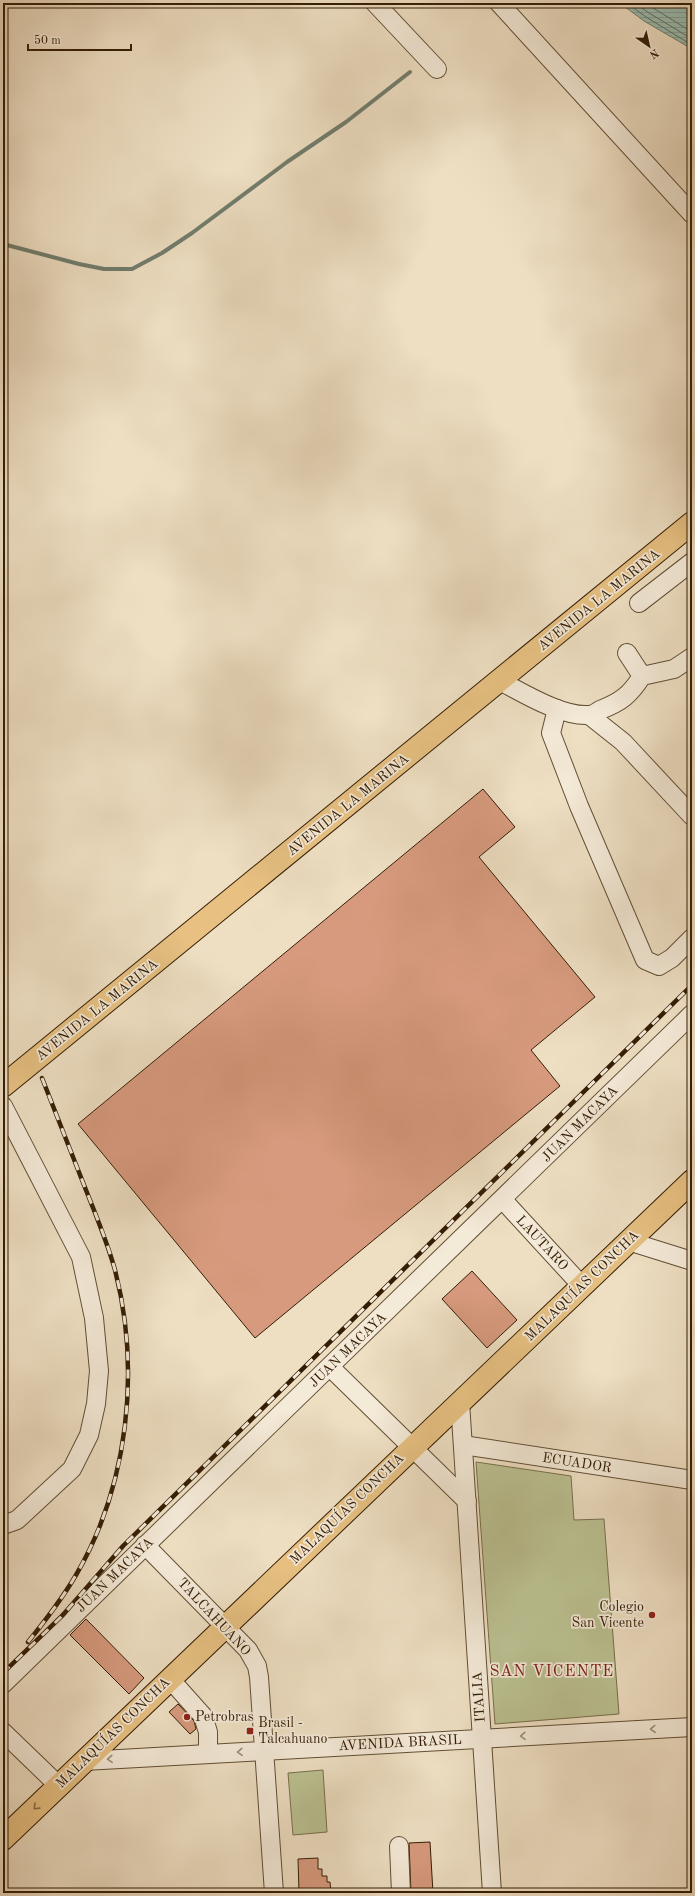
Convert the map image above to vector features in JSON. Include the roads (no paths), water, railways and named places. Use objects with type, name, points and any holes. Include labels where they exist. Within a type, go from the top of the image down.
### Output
[{"type":"main road","name":"AVENIDA LA MARINA","points":[[3,1086],[692,523]]},
{"type":"main road","name":"MALAQUÍAS CONCHA","points":[[3,1838],[692,1181]]},
{"type":"street","points":[[375,3],[437,69]]},
{"type":"street","points":[[499,3],[692,214]]},
{"type":"street","points":[[639,602],[691,564]]},
{"type":"street","points":[[627,653],[642,676]]},
{"type":"street","points":[[589,715],[620,702],[636,685],[642,676],[674,669],[692,657]]},
{"type":"street","points":[[500,681],[546,705],[589,715],[623,742],[692,816]]},
{"type":"street","points":[[557,708],[551,733],[578,806],[645,960],[659,966],[672,958],[692,938]]},
{"type":"street","name":"JUAN MACAYA","points":[[3,1684],[503,1200],[692,1014]]},
{"type":"street","points":[[3,1106],[81,1257],[94,1318],[98,1371],[96,1404],[89,1435],[72,1469],[17,1520],[3,1524]]},
{"type":"street","name":"LAUTARO","points":[[503,1200],[582,1286]]},
{"type":"street","points":[[628,1241],[692,1261]]},
{"type":"street","points":[[330,1368],[467,1501]]},
{"type":"street","name":"ITALIA","points":[[460,1402],[492,1893]]},
{"type":"street","name":"ECUADOR","points":[[463,1445],[692,1480]]},
{"type":"street","name":"TALCAHUANO","points":[[145,1545],[248,1650],[257,1666],[274,1893]]},
{"type":"street","points":[[170,1679],[203,1716],[208,1732],[208,1754]]},
{"type":"street","name":"AVENIDA BRASIL","points":[[84,1760],[692,1727]]},
{"type":"street","points":[[3,1732],[58,1785]]},
{"type":"street","points":[[399,1846],[401,1893]]},
{"type":"water","points":[[620,3],[692,3],[692,49],[644,21]]},
{"type":"waterway","points":[[3,244],[104,269],[132,269],[162,253],[192,233],[287,162],[346,122],[410,72]]},
{"type":"railway","points":[[3,1673],[62,1616],[123,1546],[692,985]]},
{"type":"railway","points":[[28,1642],[65,1593],[94,1540],[108,1504],[118,1466],[125,1427],[128,1387],[127,1348],[123,1308],[115,1270],[101,1227],[42,1078]]},
{"type":"place","name":"Colegio San Vicente","points":[[652,1615]]},
{"type":"place","name":"Petrobras","points":[[187,1717]]},
{"type":"place","name":"Brasil - Talcahuano","points":[[250,1731]]},
{"type":"district","name":"SAN VICENTE","points":[[552,1672]]}]
